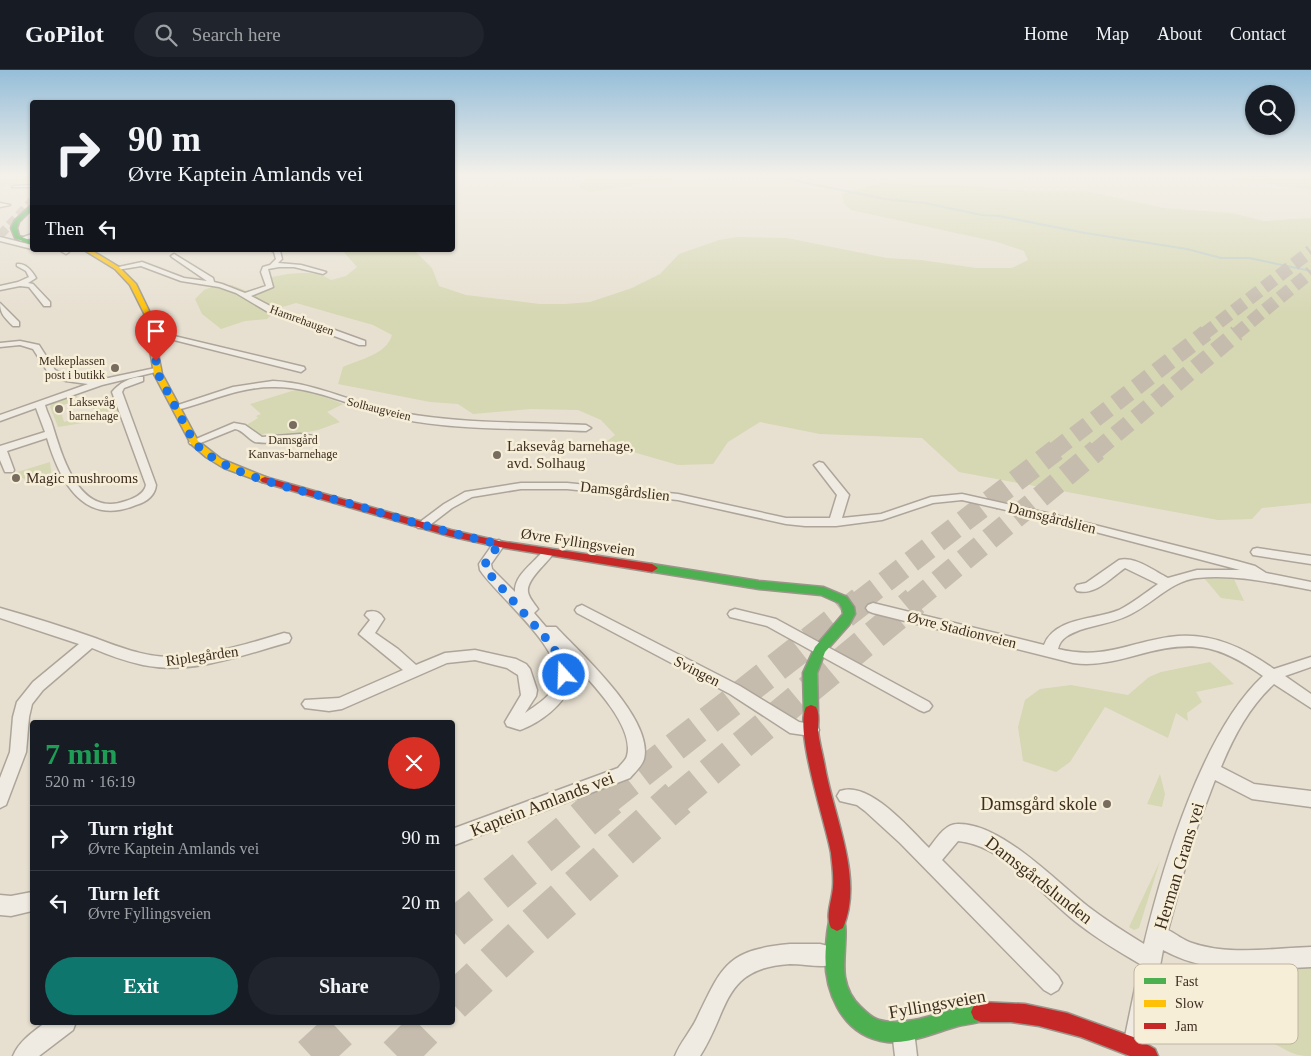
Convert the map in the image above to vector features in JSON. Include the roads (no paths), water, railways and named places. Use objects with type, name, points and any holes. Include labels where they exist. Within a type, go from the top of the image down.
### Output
[{"type":"main road","points":[[18,222],[14,228],[15,235],[27,238]]},
{"type":"main road","name":"Øvre Fyllingsveien","points":[[90,252],[118,268],[133,284],[147,313],[157,369],[177,406],[178,414],[194,442],[210,456],[241,472],[422,525],[499,544],[758,585],[823,591],[844,600],[849,614],[845,622],[820,650]]},
{"type":"main road","points":[[820,650],[810,673],[810,730],[819,777],[839,853],[842,886],[834,956]]},
{"type":"main road","name":"Fyllingsveien","points":[[834,956],[835,979],[840,996],[850,1012],[865,1024],[882,1032],[903,1031],[956,1016],[997,1011],[1022,1012],[1056,1019],[1141,1051]]},
{"type":"street","points":[[0,240],[30,247]]},
{"type":"street","name":"Hamrehaugen","points":[[244,296],[270,287],[264,269],[273,265],[279,259],[278,252]]},
{"type":"street","name":"Hamrehaugen","points":[[174,256],[211,279],[210,283]]},
{"type":"street","name":"Hamrehaugen","points":[[118,268],[142,264],[182,280],[210,283],[227,288],[275,312],[362,343]]},
{"type":"street","points":[[0,288],[20,284],[33,278],[28,270],[19,265]]},
{"type":"street","points":[[273,265],[292,265],[323,272]]},
{"type":"street","points":[[20,284],[32,286],[47,304]]},
{"type":"street","points":[[39,296],[46,294],[40,285]]},
{"type":"street","points":[[0,305],[7,316],[16,324]]},
{"type":"street","points":[[152,341],[174,338],[301,369]]},
{"type":"street","points":[[0,345],[20,343],[31,345],[36,347],[52,372],[68,379],[99,383]]},
{"type":"street","points":[[0,418],[99,383],[157,369]]},
{"type":"street","points":[[40,404],[66,475],[81,496],[94,505],[106,508],[125,505],[142,499],[150,491],[150,485],[117,392],[121,386],[140,379]]},
{"type":"street","name":"Solhaugveien","points":[[177,406],[246,387],[278,384],[320,392],[378,411],[405,416],[470,424],[586,428]]},
{"type":"street","points":[[194,442],[234,426],[242,427],[251,436],[261,440],[310,438]]},
{"type":"street","points":[[9,470],[0,447],[50,434]]},
{"type":"street","points":[[819,464],[843,496],[836,513],[836,522]]},
{"type":"street","name":"Damsgårdslien","points":[[422,525],[468,494],[512,486],[546,485],[678,497],[786,521],[836,522],[882,517],[931,500],[962,497],[1051,517],[1252,569],[1264,578]]},
{"type":"street","points":[[310,704],[319,704],[325,707],[342,703],[445,658],[460,656],[492,658],[516,665],[525,673],[529,690],[528,696],[513,722],[520,724],[536,714],[562,688],[564,675],[562,666],[551,644],[486,570],[485,564],[499,544]]},
{"type":"street","name":"Kaptein Amlands vei","points":[[455,837],[624,773],[635,763],[638,750],[637,742],[621,711],[520,594],[520,585],[544,560],[548,552]]},
{"type":"street","points":[[1258,552],[1311,560]]},
{"type":"street","points":[[1082,588],[1089,587],[1123,563],[1135,566],[1166,583]]},
{"type":"street","points":[[1050,652],[1052,641],[1059,634],[1124,612],[1138,605],[1166,583],[1196,574],[1216,573],[1264,578],[1311,586]]},
{"type":"street","name":"Øvre Stadionveien","points":[[873,608],[1050,652],[1094,659],[1166,643],[1194,640],[1217,645],[1229,650],[1273,676]]},
{"type":"street","name":"Svingen","points":[[582,610],[626,635],[735,690],[796,728],[810,730]]},
{"type":"street","name":"Riplegården","points":[[0,613],[130,657],[165,662],[230,654],[284,638]]},
{"type":"street","points":[[735,614],[771,622],[924,706]]},
{"type":"street","points":[[372,615],[377,622],[366,634],[393,653],[413,671]]},
{"type":"street","points":[[0,800],[18,752],[21,718],[26,702],[38,686],[90,642]]},
{"type":"street","name":"Herman Grans vei","points":[[1151,964],[1168,889],[1187,827],[1236,717],[1273,676],[1311,662]]},
{"type":"street","points":[[1273,676],[1311,702]]},
{"type":"street","points":[[1211,770],[1252,791],[1311,799]]},
{"type":"street","points":[[846,796],[861,798],[871,804],[1051,983]]},
{"type":"street","name":"Damsgårdslunden","points":[[930,861],[950,836],[956,832],[981,835],[1010,853],[1085,917],[1152,960]]},
{"type":"street","points":[[0,904],[11,906],[30,902]]},
{"type":"street","points":[[1158,935],[1198,955],[1255,960],[1311,957]]},
{"type":"street","points":[[686,1056],[700,1036],[725,982],[745,963],[788,954],[834,956]]},
{"type":"street","points":[[24,1056],[36,1044],[61,1025]]},
{"type":"street","points":[[903,1031],[906,1056]]},
{"type":"waterway","points":[[1029,222],[1187,249],[1221,258],[1249,258],[1311,271]]},
{"type":"tunnel","points":[[0,235],[12,222]]},
{"type":"tunnel","points":[[1204,334],[1311,251]]},
{"type":"tunnel","points":[[1236,334],[1311,272]]},
{"type":"tunnel","points":[[1054,451],[1206,333]]},
{"type":"tunnel","points":[[1096,451],[1237,333]]},
{"type":"tunnel","points":[[859,602],[1056,450]]},
{"type":"tunnel","points":[[913,602],[1097,450]]},
{"type":"tunnel","points":[[607,800],[861,601]]},
{"type":"tunnel","points":[[676,800],[915,601]]},
{"type":"tunnel","points":[[455,927],[609,798]]},
{"type":"tunnel","points":[[455,1000],[535,925],[678,798]]},
{"type":"tunnel","points":[[311,1056],[345,1025]]},
{"type":"tunnel","points":[[397,1056],[428,1025]]},
{"type":"place","name":"Melkeplassen post i butikk","points":[[115,368]]},
{"type":"place","name":"Laksevåg barnehage","points":[[59,409]]},
{"type":"place","name":"Damsgård Kanvas-barnehage","points":[[293,425]]},
{"type":"place","name":"Laksevåg barnehage, avd. Solhaug","points":[[497,455]]},
{"type":"place","name":"Magic mushrooms","points":[[16,478]]},
{"type":"place","name":"Damsgård skole","points":[[1107,804]]}]
